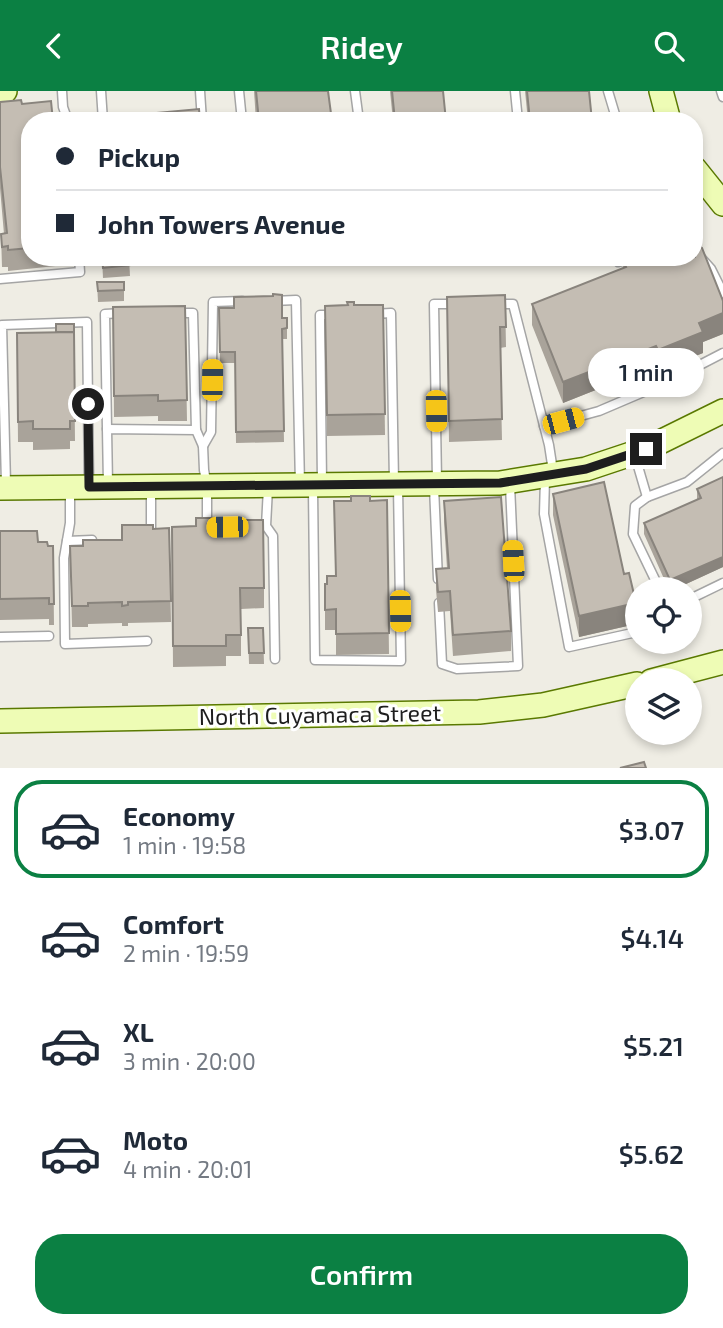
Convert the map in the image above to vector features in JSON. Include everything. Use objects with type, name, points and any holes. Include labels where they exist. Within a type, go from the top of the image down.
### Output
[{"type":"street","points":[[661,91],[667,112]]},
{"type":"street","points":[[703,179],[723,204]]},
{"type":"street","points":[[3,488],[509,482],[586,469],[634,453],[719,417]]},
{"type":"street","points":[[700,668],[723,662]]},
{"type":"street","name":"North Cuyamaca Street","points":[[0,721],[479,712],[543,705],[625,687]]},
{"type":"lane","points":[[62,91],[65,112]]},
{"type":"lane","points":[[101,91],[102,112]]},
{"type":"lane","points":[[200,91],[200,112]]},
{"type":"lane","points":[[239,91],[241,112]]},
{"type":"lane","points":[[355,91],[358,112]]},
{"type":"lane","points":[[515,91],[517,112]]},
{"type":"lane","points":[[608,91],[614,112]]},
{"type":"lane","points":[[721,91],[723,97]]},
{"type":"lane","points":[[703,260],[711,269],[723,293]]},
{"type":"lane","points":[[0,279],[80,272],[80,266]]},
{"type":"lane","points":[[268,301],[296,300],[312,485]]},
{"type":"lane","points":[[203,446],[211,432],[213,302],[254,301]]},
{"type":"lane","points":[[487,304],[513,303],[544,426],[549,475],[544,514],[569,647],[625,635]]},
{"type":"lane","points":[[461,304],[434,304],[435,484],[442,664],[457,669],[518,666],[509,482]]},
{"type":"lane","points":[[130,313],[105,314],[107,429],[89,487],[70,523],[64,558],[65,644],[147,641]]},
{"type":"lane","points":[[168,313],[193,313],[196,430],[203,446],[207,527],[219,527]]},
{"type":"lane","points":[[344,314],[320,315],[312,485],[315,660],[401,661],[391,313],[368,314]]},
{"type":"lane","points":[[3,488],[2,325],[87,322],[89,487]]},
{"type":"lane","points":[[544,426],[599,411],[667,382],[723,353]]},
{"type":"lane","points":[[107,429],[196,430]]},
{"type":"lane","points":[[634,453],[647,497]]},
{"type":"lane","points":[[654,577],[633,534],[635,506],[647,497],[687,482],[723,453]]},
{"type":"lane","points":[[268,485],[266,526],[273,537],[275,659]]},
{"type":"lane","points":[[139,540],[152,540],[151,487]]},
{"type":"lane","points":[[254,527],[266,526]]},
{"type":"lane","points":[[67,541],[103,540]]},
{"type":"lane","points":[[702,593],[723,583]]},
{"type":"lane","points":[[0,637],[50,636]]},
{"type":"building","points":[[256,91],[328,91],[331,112],[258,112]]},
{"type":"building","points":[[392,91],[443,91],[445,112],[394,112]]},
{"type":"building","points":[[527,91],[589,91],[591,112],[529,112]]},
{"type":"building","points":[[21,100],[22,104],[51,101],[52,112],[21,112],[21,249],[8,250],[8,246],[2,247],[1,234],[7,233],[0,167],[0,102]]},
{"type":"building","points":[[199,109],[199,112],[166,112]]},
{"type":"building","points":[[703,251],[723,301],[723,313],[699,323],[703,332],[658,350],[656,346],[563,382],[532,304],[626,267],[703,266]]},
{"type":"building","points":[[97,282],[124,282],[124,290],[98,291]]},
{"type":"building","points":[[282,295],[282,318],[287,318],[287,328],[282,329],[284,431],[236,432],[235,352],[220,352],[219,308],[234,308],[234,297]]},
{"type":"building","points":[[505,295],[506,327],[500,327],[502,419],[449,421],[447,297]]},
{"type":"building","points":[[347,302],[354,302],[354,305],[383,305],[385,414],[327,415],[325,306],[348,305]]},
{"type":"building","points":[[185,306],[187,400],[158,401],[158,395],[114,396],[113,307]]},
{"type":"building","points":[[56,324],[74,324],[74,332],[56,332]]},
{"type":"building","points":[[74,332],[75,421],[70,421],[70,429],[33,429],[33,421],[18,422],[17,333]]},
{"type":"building","points":[[723,477],[723,557],[677,577],[669,577],[644,523],[701,498],[697,489]]},
{"type":"building","points":[[604,482],[624,574],[629,573],[630,577],[625,577],[625,606],[579,616],[553,494]]},
{"type":"building","points":[[351,496],[370,496],[370,501],[387,500],[389,633],[336,634],[336,609],[325,610],[327,576],[336,576],[334,501],[351,501]]},
{"type":"building","points":[[501,497],[511,631],[453,635],[450,591],[438,592],[436,569],[449,568],[444,501]]},
{"type":"building","points":[[196,518],[263,520],[264,588],[240,588],[241,635],[226,635],[226,646],[173,646],[172,527],[196,526]]},
{"type":"building","points":[[122,525],[169,528],[171,601],[128,602],[128,605],[122,606],[122,602],[72,606],[70,546],[83,546],[83,540],[122,540]]},
{"type":"building","points":[[0,531],[37,531],[38,542],[47,542],[48,546],[53,546],[54,604],[49,604],[49,598],[0,599]]},
{"type":"building","points":[[248,628],[263,628],[264,653],[249,653]]},
{"type":"building","points":[[644,762],[646,768],[620,768]]},
{"type":"route","points":[[88,404],[89,487],[500,483],[586,469],[646,449]]}]
